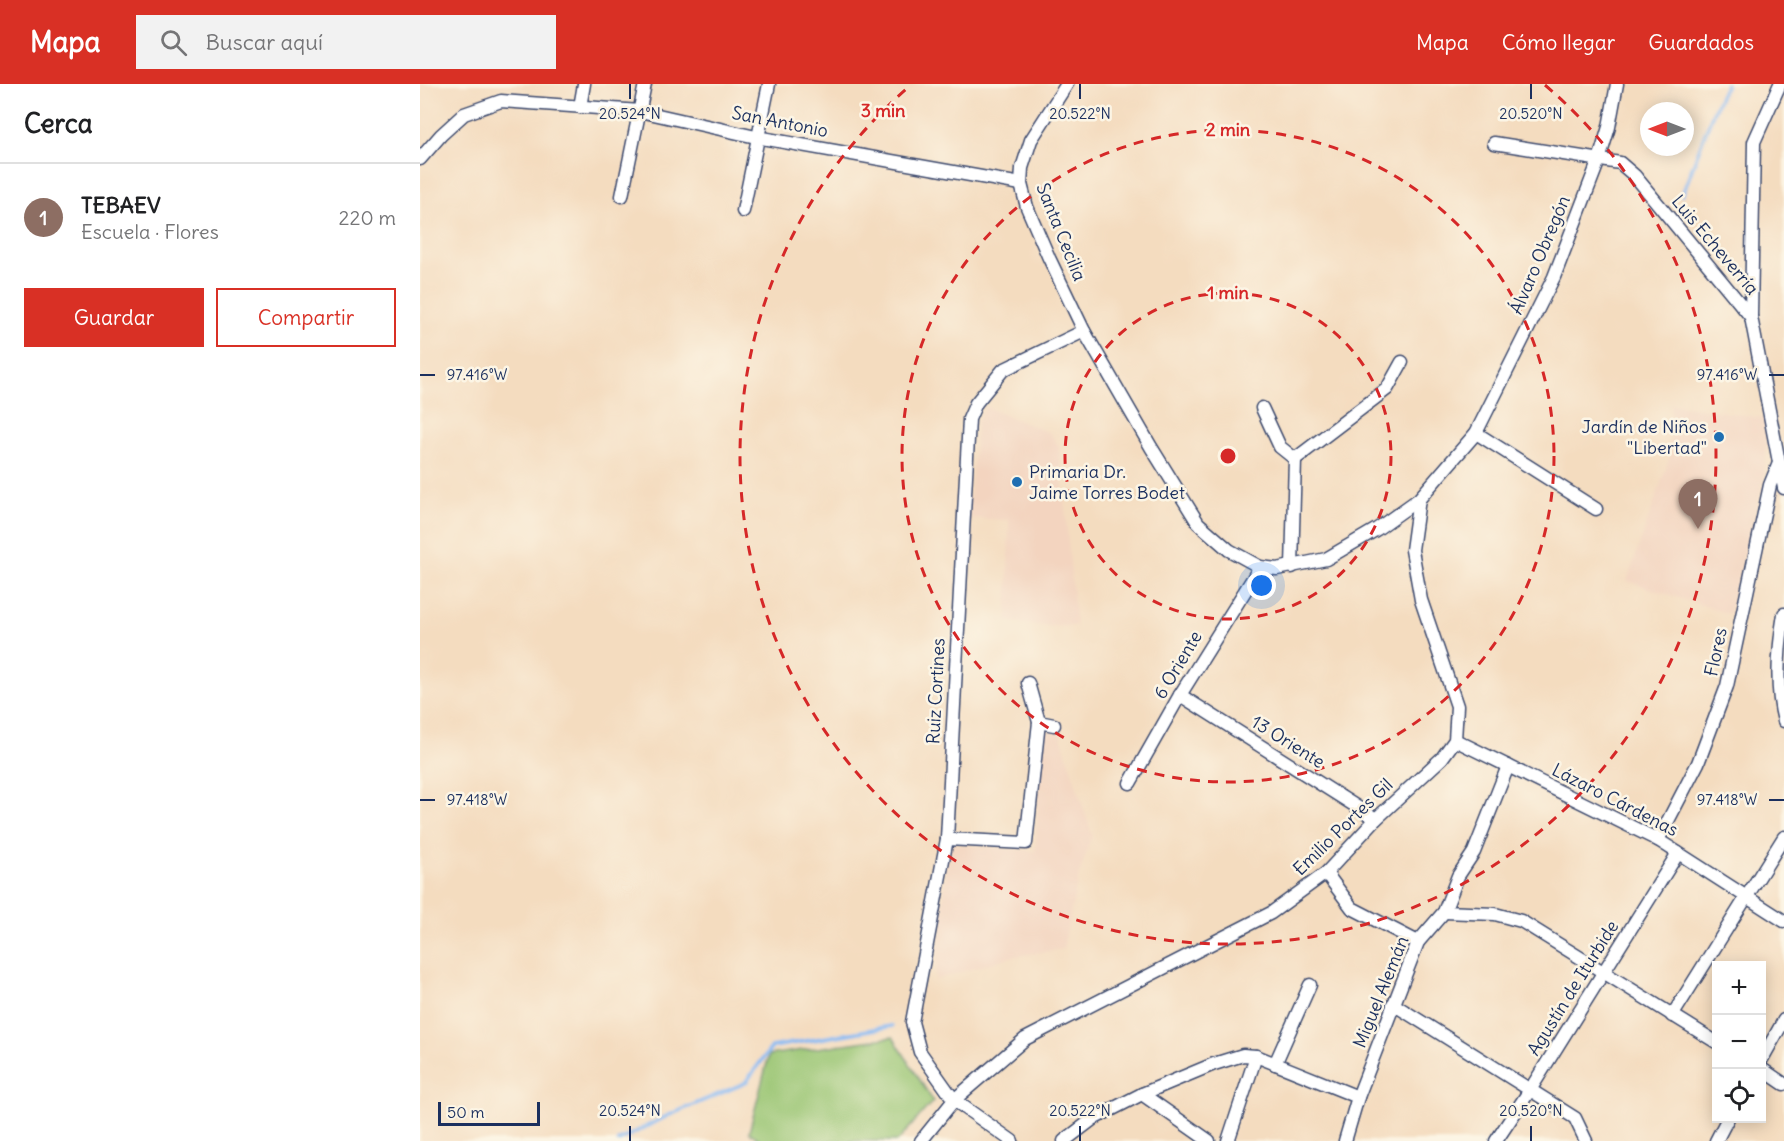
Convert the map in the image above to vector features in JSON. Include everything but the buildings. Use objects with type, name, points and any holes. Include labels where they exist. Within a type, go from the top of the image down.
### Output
[{"type":"street","points":[[580,107],[584,84]]},
{"type":"street","points":[[622,196],[645,84]]},
{"type":"street","points":[[743,211],[756,137],[769,84]]},
{"type":"street","name":"Santa Cecilia","points":[[1067,84],[1032,140],[1022,168],[1021,184],[1027,207],[1084,331]]},
{"type":"street","name":"Álvaro Obregón","points":[[1084,331],[1198,523],[1229,550],[1260,567],[1277,569],[1326,559],[1377,529],[1419,499],[1476,433],[1554,277],[1610,127],[1617,84]]},
{"type":"street","points":[[1751,316],[1754,142],[1780,84]]},
{"type":"street","name":"San Antonio","points":[[420,159],[464,114],[501,101],[640,111],[756,137],[1021,184]]},
{"type":"street","name":"Luis Echeverría","points":[[1494,143],[1620,163],[1635,176],[1751,316],[1784,488]]},
{"type":"street","name":"Ruiz Cortines","points":[[1012,1141],[954,1100],[920,1052],[912,1022],[947,839],[969,419],[976,403],[1003,370],[1084,331]]},
{"type":"street","points":[[1295,459],[1387,389],[1402,362]]},
{"type":"street","points":[[1262,408],[1280,447],[1295,459]]},
{"type":"street","points":[[1476,433],[1596,509]]},
{"type":"street","points":[[1292,567],[1295,459]]},
{"type":"street","name":"Flores","points":[[1658,840],[1698,763],[1727,686],[1770,485],[1780,462]]},
{"type":"street","points":[[1419,499],[1412,550],[1421,600],[1457,706],[1455,740]]},
{"type":"street","name":"6 Oriente","points":[[1130,783],[1180,695],[1260,567]]},
{"type":"street","points":[[1784,618],[1778,672],[1780,705],[1784,721]]},
{"type":"street","points":[[947,839],[1026,843],[1039,722],[1028,683]]},
{"type":"street","name":"13 Oriente","points":[[1180,695],[1376,819]]},
{"type":"street","points":[[1039,722],[1054,725]]},
{"type":"street","name":"Lázaro Cárdenas","points":[[1455,740],[1658,840],[1784,921]]},
{"type":"street","name":"Emilio Portes Gil","points":[[921,1141],[954,1100],[1025,1039],[1271,913],[1326,873],[1376,819],[1442,758],[1455,740]]},
{"type":"street","name":"Miguel Alemán","points":[[1346,1140],[1358,1097],[1418,942],[1444,912],[1458,876],[1474,852],[1508,766]]},
{"type":"street","points":[[1672,1016],[1784,837]]},
{"type":"street","name":"Agustín de Iturbide","points":[[1496,1141],[1678,853]]},
{"type":"street","points":[[1326,873],[1352,908],[1418,942]]},
{"type":"street","points":[[1444,912],[1496,914],[1521,921],[1712,1040]]},
{"type":"street","points":[[1275,1064],[1310,985]]},
{"type":"street","points":[[1393,1004],[1575,1118],[1586,1141]]},
{"type":"street","points":[[1766,1051],[1784,1020]]},
{"type":"street","points":[[1064,1141],[1094,1119],[1142,1094],[1214,1064],[1243,1055],[1256,1056],[1358,1097]]},
{"type":"street","points":[[1228,1141],[1256,1056]]},
{"type":"street","points":[[1766,1072],[1784,1084]]},
{"type":"street","points":[[1142,1094],[1209,1141]]},
{"type":"street","points":[[1716,1141],[1726,1123]]},
{"type":"shaded area","points":[[1671,404],[1768,419],[1764,478],[1729,614],[1627,581],[1670,456]]},
{"type":"shaded area","name":"Primaria Dr. Jaime Torres Bodet","points":[[985,407],[1050,433],[1059,446],[1076,626],[1044,626],[1007,621],[1009,520],[968,518],[977,422]]},
{"type":"shaded area","points":[[1059,730],[1092,835],[1079,875],[1063,949],[1011,957],[935,980],[949,844],[1035,851],[1041,732]]},
{"type":"green space","points":[[893,1037],[933,1101],[898,1141],[762,1141],[749,1132],[769,1055]]},
{"type":"waterway","points":[[1682,195],[1726,84]]},
{"type":"waterway","points":[[618,1141],[667,1116],[745,1083],[772,1047],[892,1026]]},
{"type":"place","name":"Jardín de Niños \"Libertad\"","points":[[1719,437]]},
{"type":"place","name":"Primaria Dr. Jaime Torres Bodet","points":[[1017,482]]},
{"type":"place","name":"TEBAEV","points":[[1698,529]]}]
